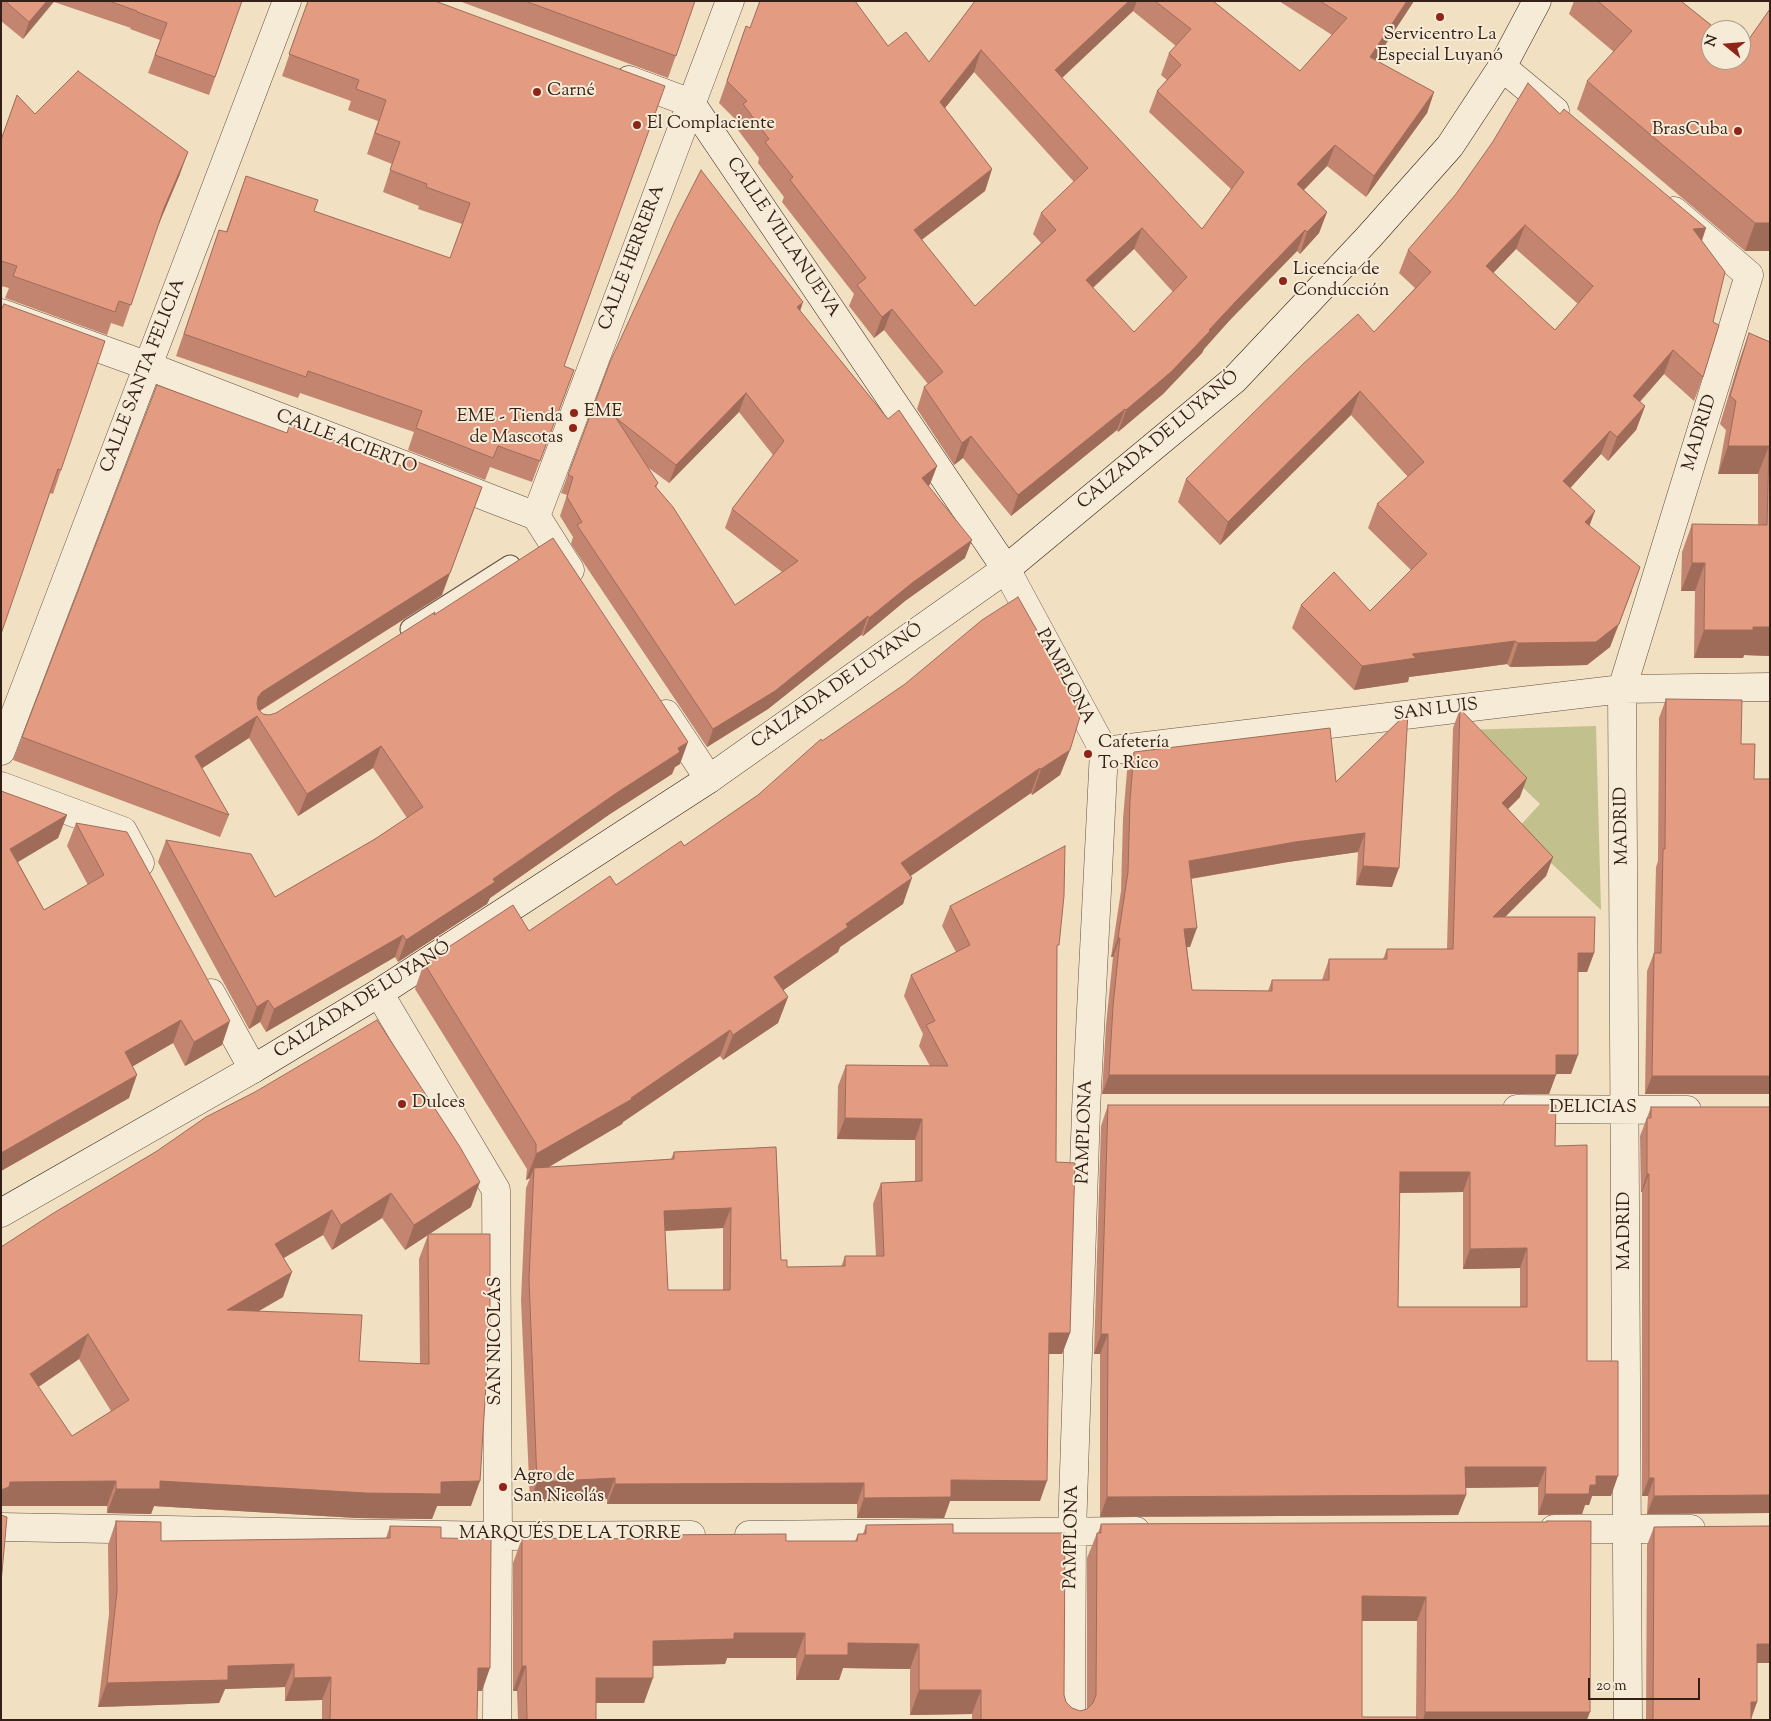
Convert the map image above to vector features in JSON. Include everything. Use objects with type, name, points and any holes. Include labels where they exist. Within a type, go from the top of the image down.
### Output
[{"type":"street","name":"CALLE SANTA FELICIA","points":[[1,751],[287,1]]},
{"type":"street","name":"CALLE HERRERA","points":[[536,516],[730,1]]},
{"type":"street","name":"CALZADA DE LUYANÓ","points":[[1,1213],[253,1069],[379,994],[708,779],[1006,569],[1235,379],[1368,238],[1450,146],[1502,67],[1538,1]]},
{"type":"street","points":[[1502,67],[1577,130]]},
{"type":"street","points":[[608,72],[692,103]]},
{"type":"street","name":"CALLE VILLANUEVA","points":[[692,103],[1006,569]]},
{"type":"street","name":"MADRID","points":[[1628,1720],[1626,1109],[1622,689],[1760,274],[1659,198]]},
{"type":"street","name":"CALLE ACIERTO","points":[[1,313],[148,366],[536,516]]},
{"type":"street","points":[[536,516],[537,549],[583,590]]},
{"type":"street","name":"PAMPLONA","points":[[1006,569],[1104,751],[1096,1110],[1072,1532],[1071,1720]]},
{"type":"street","name":"SAN LUIS","points":[[1104,751],[1622,689],[1770,687]]},
{"type":"street","points":[[654,697],[708,779]]},
{"type":"street","points":[[1,786],[123,831],[151,882]]},
{"type":"street","points":[[202,975],[253,1069]]},
{"type":"street","name":"SAN NICOLÁS","points":[[379,994],[496,1190],[497,1720]]},
{"type":"street","name":"DELICIAS","points":[[1496,1110],[1712,1110]]},
{"type":"street","name":"MARQUÉS DE LA TORRE","points":[[1,1527],[498,1536],[1161,1531]]},
{"type":"street","points":[[1528,1529],[1713,1529]]},
{"type":"lane","points":[[394,640],[537,549]]},
{"type":"shaded area","points":[[1596,726],[1601,910],[1516,830],[1540,804],[1463,730]]},
{"type":"building","points":[[5,1],[47,1],[29,22]]},
{"type":"building","points":[[109,1],[242,1],[215,77],[155,55],[167,23]]},
{"type":"building","points":[[308,1],[435,1],[665,86],[564,366],[574,370],[540,461],[498,446],[493,458],[416,428],[422,411],[308,371],[306,377],[184,334],[219,230],[227,232],[246,176],[318,200],[314,211],[450,258],[470,203],[426,187],[427,184],[390,170],[400,142],[375,133],[386,100],[356,89],[359,80],[289,54]]},
{"type":"building","points":[[525,1],[695,1],[676,56]]},
{"type":"building","points":[[760,1],[855,1],[888,46],[906,32],[929,62],[975,1],[1129,1],[1055,70],[1202,229],[1244,172],[1157,91],[1181,65],[1169,53],[1191,29],[1155,1],[1213,1],[1300,71],[1347,18],[1320,1],[1407,1],[1370,57],[1434,92],[1374,176],[1335,145],[1297,184],[1327,212],[1307,232],[1305,230],[1171,372],[1018,495],[971,436],[962,443],[924,387],[943,372],[892,309],[882,317],[857,285],[866,278],[790,180],[793,177],[765,142],[769,139],[743,104],[747,101],[727,81],[746,26],[750,28]],"holes":[[[981,50],[1088,168],[1041,213],[1056,230],[975,306],[914,230],[992,169],[940,102]],[[1142,228],[1187,277],[1134,332],[1086,280]]]},
{"type":"building","points":[[1598,1],[1681,1],[1705,20],[1701,20],[1701,70],[1751,70],[1751,36],[1770,9],[1770,223],[1755,223],[1587,81],[1632,31]]},
{"type":"building","points":[[78,71],[188,152],[164,208],[131,305],[119,301],[115,312],[13,276],[17,266],[1,261],[1,140],[17,95],[35,114]]},
{"type":"building","points":[[1528,83],[1560,114],[1564,109],[1706,228],[1693,229],[1725,272],[1713,322],[1719,325],[1703,377],[1673,350],[1633,396],[1645,406],[1617,437],[1610,431],[1563,481],[1595,511],[1585,522],[1640,567],[1619,624],[1596,642],[1518,643],[1515,641],[1412,654],[1416,658],[1362,666],[1301,605],[1334,572],[1370,611],[1427,554],[1377,504],[1424,462],[1360,391],[1228,522],[1186,479],[1304,363],[1358,314],[1374,332],[1431,272],[1408,250],[1456,194],[1492,143]],"holes":[[[1525,225],[1593,286],[1555,330],[1486,266]]]},
{"type":"building","points":[[701,170],[803,302],[797,307],[888,419],[899,410],[937,466],[922,478],[972,540],[912,583],[869,618],[868,616],[775,691],[713,729],[577,525],[582,522],[567,497],[573,477],[568,475],[610,362],[675,221]],"holes":[[[746,393],[784,441],[732,509],[798,561],[735,605],[673,507],[655,486],[658,483],[616,418],[676,465]]]},
{"type":"building","points":[[4,304],[105,341],[61,470],[58,469],[1,634],[1,310]]},
{"type":"building","points":[[1749,333],[1770,342],[1770,627],[1753,627],[1753,630],[1704,630],[1705,563],[1692,563],[1692,524],[1767,525],[1769,446],[1728,446],[1736,401],[1730,396]]},
{"type":"building","points":[[157,385],[287,433],[290,424],[402,466],[405,457],[482,487],[450,573],[262,692],[258,697],[257,703],[258,709],[263,714],[276,713],[435,612],[434,615],[553,538],[688,742],[678,748],[680,752],[618,792],[493,879],[495,882],[406,940],[403,935],[274,1009],[268,1000],[257,1007],[166,840],[251,854],[275,897],[375,839],[423,807],[381,746],[307,794],[257,716],[195,756],[229,815],[22,737]]},
{"type":"building","points":[[1018,597],[1082,710],[1070,750],[1040,768],[901,863],[912,878],[846,924],[848,927],[774,977],[788,997],[733,1035],[730,1030],[632,1099],[536,1154],[536,1144],[424,963],[513,905],[529,931],[610,876],[616,885],[681,841],[684,846],[758,795],[821,739],[822,741],[905,684],[982,620]]},
{"type":"building","points":[[1666,699],[1742,700],[1741,744],[1755,744],[1754,779],[1770,779],[1770,1076],[1652,1076],[1654,953],[1661,953],[1663,849],[1665,849]]},
{"type":"building","points":[[1460,709],[1527,778],[1502,803],[1553,857],[1493,917],[1595,917],[1594,953],[1578,953],[1578,1055],[1556,1055],[1556,1075],[1109,1075],[1113,1006],[1120,938],[1118,938],[1128,872],[1130,800],[1134,752],[1330,728],[1336,782],[1408,712],[1399,868],[1363,866],[1365,833],[1295,842],[1189,861],[1197,928],[1184,929],[1192,990],[1272,991],[1272,980],[1329,980],[1329,959],[1387,959],[1387,949],[1453,949]]},
{"type":"building","points":[[1,791],[67,815],[10,849],[44,910],[104,875],[76,823],[127,832],[230,1021],[194,1042],[181,1020],[125,1052],[137,1075],[1,1153]]},
{"type":"building","points":[[1065,846],[1064,896],[1059,945],[1057,945],[1056,1162],[1075,1163],[1070,1333],[1049,1333],[1047,1481],[951,1480],[951,1497],[864,1498],[864,1483],[615,1484],[615,1478],[537,1482],[529,1279],[534,1168],[674,1159],[674,1152],[776,1147],[781,1260],[787,1260],[787,1267],[845,1266],[845,1256],[884,1256],[881,1183],[922,1181],[922,1119],[845,1118],[846,1065],[948,1066],[926,1025],[935,1021],[911,975],[970,945],[950,906]],"holes":[[[731,1208],[730,1290],[668,1290],[664,1211]]]},
{"type":"building","points":[[377,1020],[460,1147],[480,1182],[414,1225],[391,1193],[341,1225],[332,1210],[275,1244],[292,1272],[227,1310],[362,1315],[359,1361],[429,1364],[428,1234],[490,1234],[490,1320],[480,1481],[441,1482],[441,1494],[366,1493],[160,1481],[160,1489],[116,1489],[116,1481],[10,1482],[9,1487],[1,1490],[1,1247],[157,1151],[206,1117],[255,1092]],"holes":[[[88,1334],[129,1400],[72,1436],[30,1374]]]},
{"type":"building","points":[[1108,1105],[1556,1105],[1555,1146],[1587,1145],[1587,1361],[1618,1361],[1618,1476],[1596,1476],[1596,1485],[1590,1485],[1589,1494],[1545,1494],[1546,1467],[1465,1467],[1466,1495],[1107,1497],[1108,1334],[1101,1334]],"holes":[[[1400,1172],[1470,1172],[1470,1249],[1527,1248],[1527,1307],[1398,1307]]]},
{"type":"building","points":[[1651,1107],[1770,1107],[1770,1495],[1654,1496],[1654,1478],[1649,1478],[1649,1174],[1647,1174],[1647,1118],[1651,1118]]},
{"type":"building","points":[[1,1515],[7,1517],[1,1583]]},
{"type":"building","points":[[116,1521],[161,1522],[161,1541],[390,1538],[390,1526],[441,1527],[441,1538],[491,1539],[490,1668],[478,1668],[477,1720],[330,1720],[331,1677],[294,1678],[294,1664],[228,1666],[228,1680],[107,1683],[117,1591]]},
{"type":"building","points":[[1591,1521],[1590,1712],[1425,1712],[1426,1597],[1362,1596],[1362,1717],[1417,1717],[1417,1720],[981,1720],[981,1690],[919,1690],[919,1644],[848,1643],[848,1655],[805,1655],[805,1633],[734,1633],[734,1639],[653,1641],[653,1678],[596,1678],[596,1720],[527,1720],[526,1666],[522,1666],[522,1538],[653,1539],[653,1535],[786,1534],[786,1541],[857,1541],[858,1534],[866,1534],[866,1525],[953,1524],[953,1533],[1065,1533],[1064,1695],[1066,1702],[1072,1708],[1080,1711],[1087,1709],[1093,1703],[1096,1695],[1097,1533],[1101,1533],[1101,1524]]},
{"type":"building","points":[[1770,1526],[1770,1644],[1757,1644],[1757,1702],[1751,1702],[1751,1720],[1653,1720],[1654,1527]]},
{"type":"place","name":"Servicentro La Especial Luyanó","points":[[1440,17]]},
{"type":"place","name":"Carné","points":[[537,92]]},
{"type":"place","name":"El Complaciente","points":[[637,125]]},
{"type":"place","name":"BrasCuba","points":[[1738,131]]},
{"type":"place","name":"Licencia de Conducción","points":[[1283,281]]},
{"type":"place","name":"EME","points":[[574,413]]},
{"type":"place","name":"EME - Tienda de Mascotas","points":[[573,428]]},
{"type":"place","name":"Cafetería To Rico","points":[[1088,754]]},
{"type":"place","name":"Dulces","points":[[402,1104]]},
{"type":"place","name":"Agro de San Nicolás","points":[[503,1487]]}]
